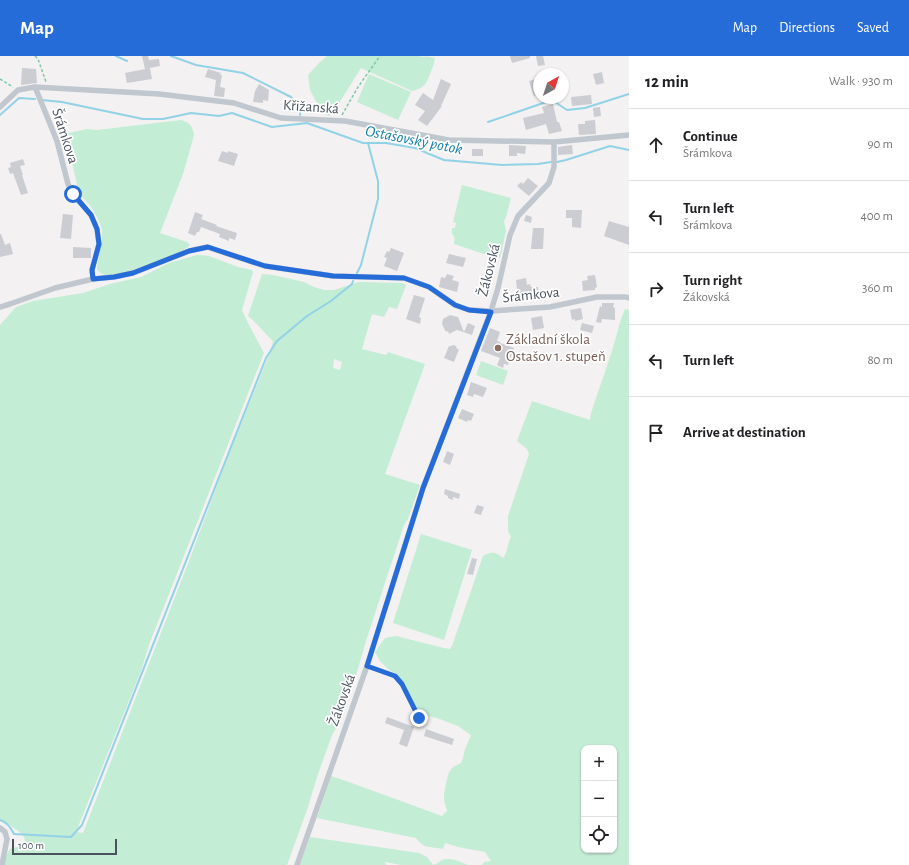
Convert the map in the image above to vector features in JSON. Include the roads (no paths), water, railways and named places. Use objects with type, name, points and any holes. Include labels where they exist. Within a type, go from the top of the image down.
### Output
[{"type":"street","name":"Křižanská","points":[[0,108],[18,90],[35,87],[160,94],[234,103],[281,118],[339,120],[449,140],[554,142],[629,135]]},
{"type":"street","name":"Šrámkova","points":[[35,87],[57,141],[68,184],[73,194],[91,215],[97,229],[99,244],[92,270],[93,279]]},
{"type":"street","name":"Žákovská","points":[[297,865],[367,666],[423,488],[491,312],[510,235],[518,216],[549,183],[554,167],[554,142]]},
{"type":"street","name":"Šrámkova","points":[[0,306],[10,304],[55,288],[93,279],[133,273],[189,251],[208,247],[265,266],[333,276],[404,278],[429,287],[455,305],[469,310],[491,312],[550,307],[597,297],[629,298]]},
{"type":"street","points":[[0,828],[5,832],[7,839],[2,865]]},
{"type":"lane","points":[[367,666],[395,676],[402,684],[419,718]]},
{"type":"waterway","points":[[116,56],[127,61]]},
{"type":"waterway","points":[[171,56],[196,65],[243,73],[291,97],[301,107],[300,115]]},
{"type":"waterway","points":[[488,122],[552,100],[567,110],[585,108],[629,94]]},
{"type":"waterway","name":"Ostašovský potok","points":[[0,115],[19,98],[35,99]]},
{"type":"waterway","name":"Ostašovský potok","points":[[42,100],[62,102],[143,119],[163,119],[191,113],[219,116],[232,113],[272,127],[307,123],[363,143],[386,143],[415,148],[444,160],[502,165],[538,164],[551,162]]},
{"type":"waterway","points":[[357,273],[361,265],[378,199],[378,181],[368,143]]},
{"type":"waterway","name":"Ostašovský potok","points":[[557,162],[610,146],[629,150]]},
{"type":"waterway","points":[[0,820],[5,822],[14,834],[71,837],[82,825],[266,358],[277,341],[307,316],[331,301],[352,284],[353,281]]},
{"type":"place","name":"Základní škola Ostašov 1. stupeň","points":[[498,348]]}]
